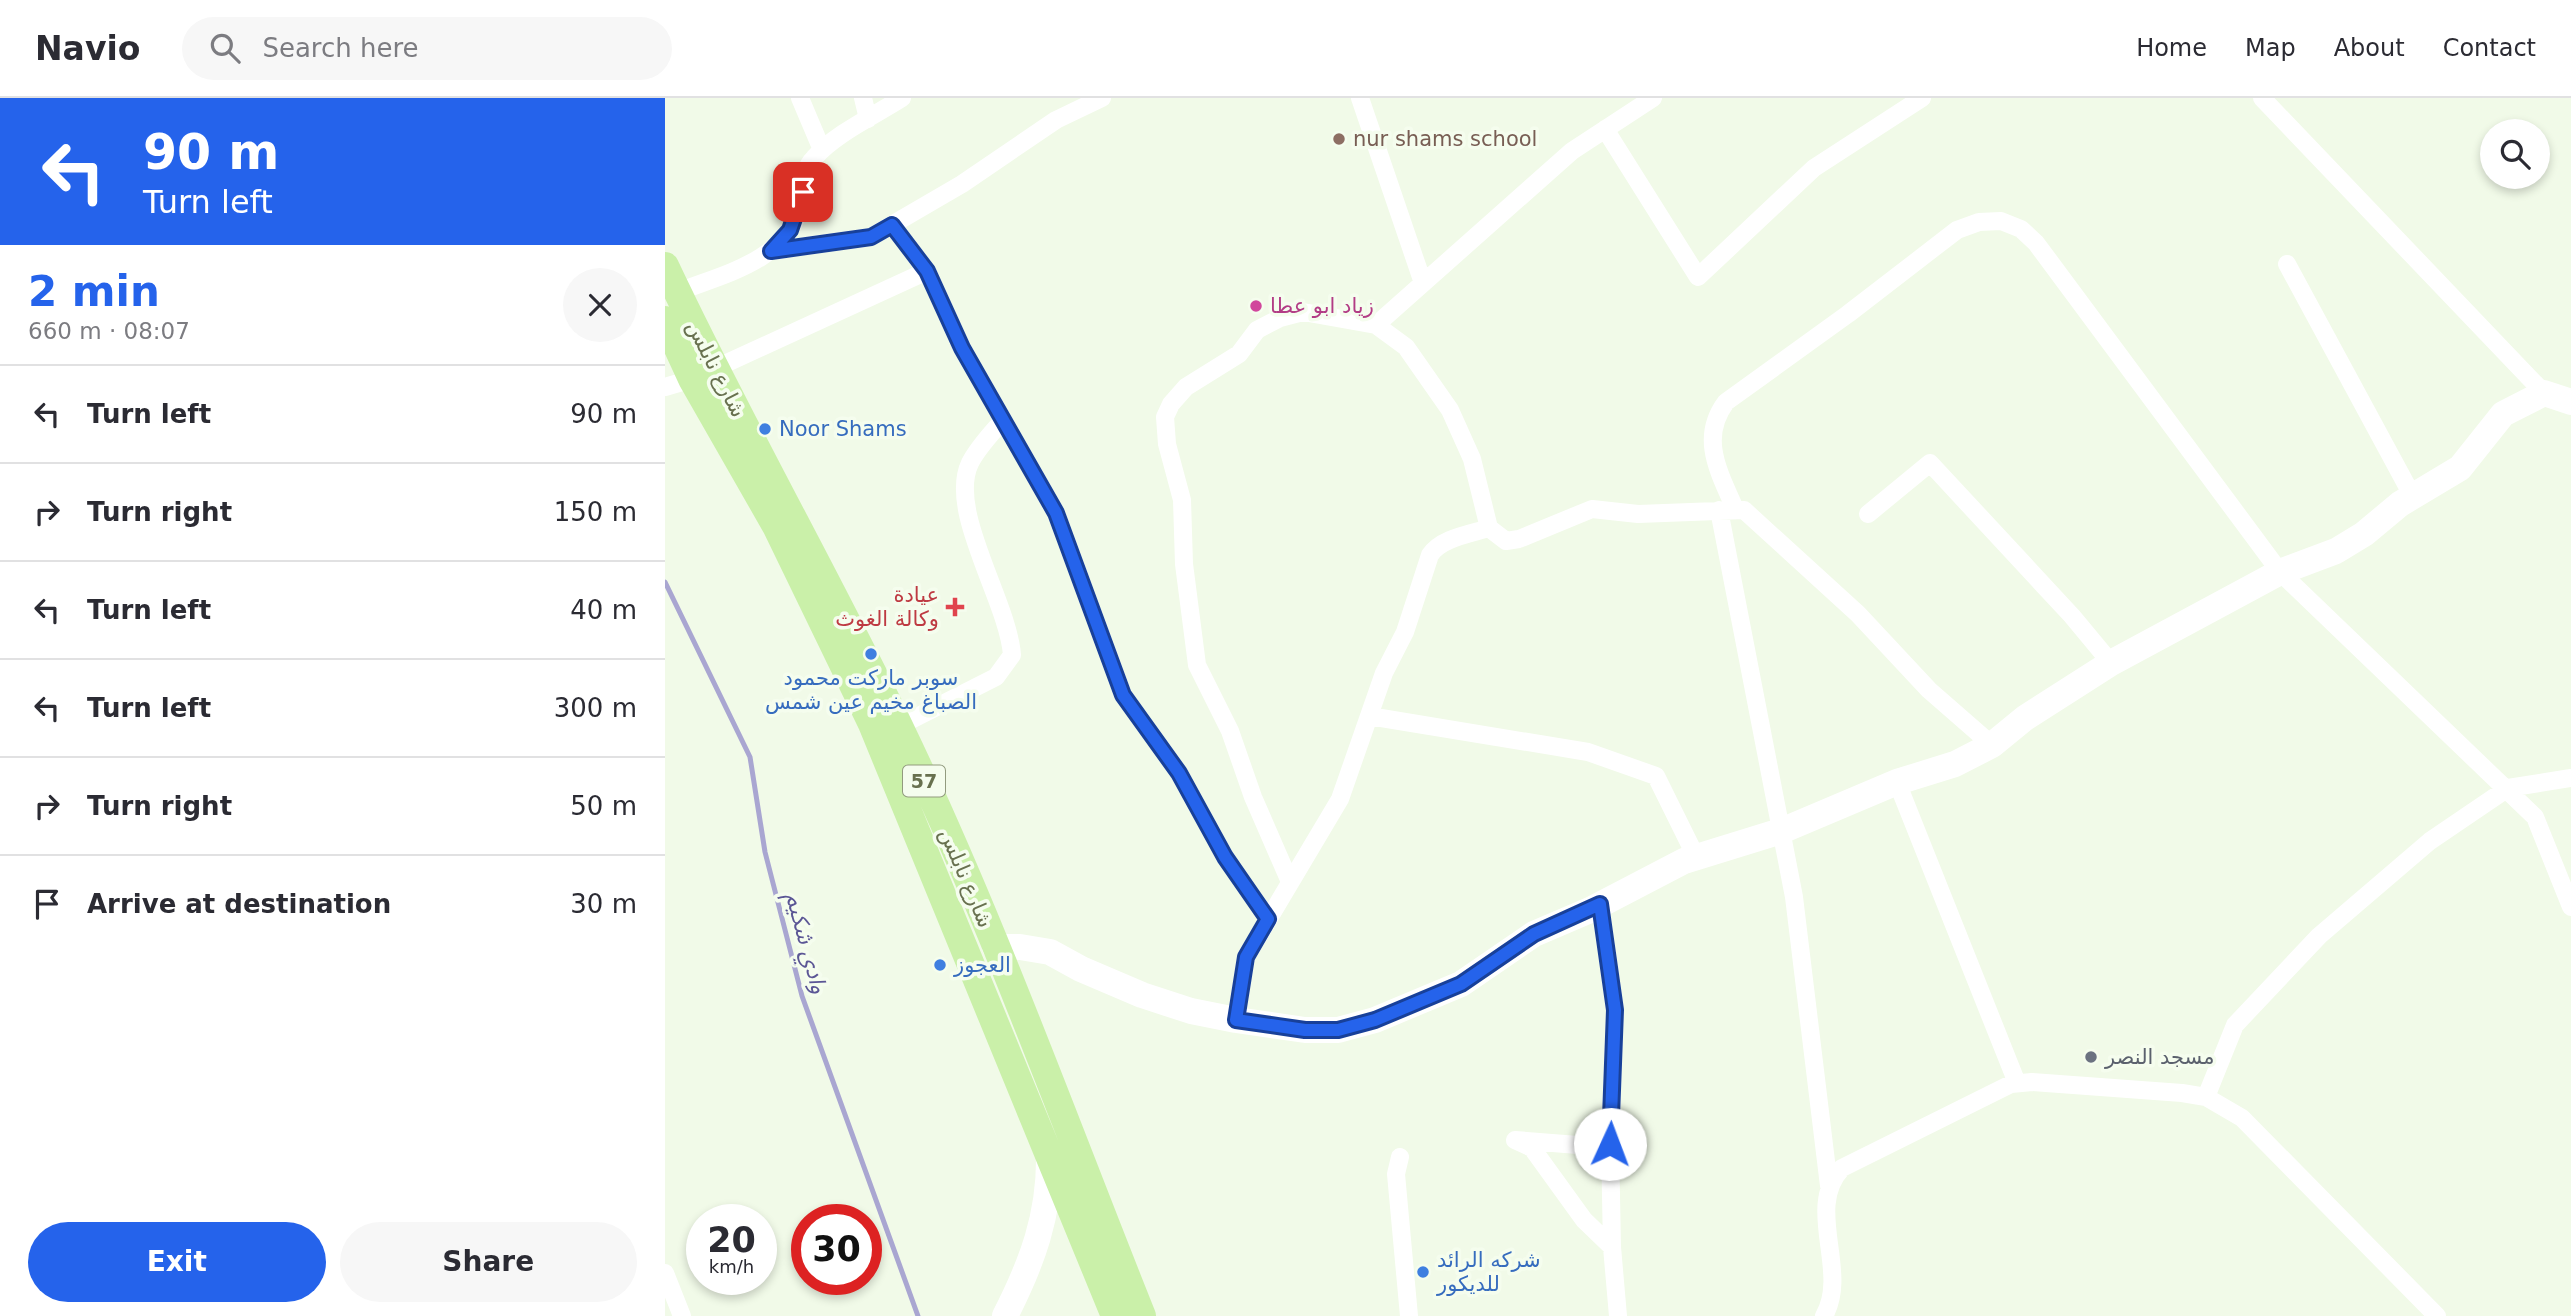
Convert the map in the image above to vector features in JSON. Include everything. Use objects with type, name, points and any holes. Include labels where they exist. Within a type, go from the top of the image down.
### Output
[{"type":"main road","name":"شارع نابلس","points":[[665,265],[678,292],[703,374],[872,724],[1115,1316]]},
{"type":"main road","name":"شارع نابلس","points":[[665,320],[703,374],[798,526],[899,726],[995,947],[1142,1316]]},
{"type":"street","points":[[800,98],[822,150]]},
{"type":"street","points":[[863,98],[868,119]]},
{"type":"street","points":[[678,292],[753,262],[771,251],[782,241],[796,219],[807,167],[822,150],[902,98]]},
{"type":"street","points":[[771,251],[871,237],[962,184],[1056,120],[1102,98]]},
{"type":"street","points":[[1360,98],[1423,283]]},
{"type":"street","points":[[1376,325],[1553,166],[1653,98]]},
{"type":"street","points":[[1605,129],[1698,277],[1814,168],[1922,98]]},
{"type":"street","points":[[2263,98],[2544,393],[2571,402]]},
{"type":"street","points":[[1824,1316],[1833,1295],[1827,1206],[1829,1186],[1794,897],[1780,831],[1727,509],[1711,443],[1714,421],[1726,402],[1957,230],[1979,222],[2001,221],[2021,229],[2036,243],[2280,572],[2508,788],[2535,817],[2571,907]]},
{"type":"street","points":[[892,225],[927,271],[962,348],[1056,513],[1123,695],[1179,773],[1225,857],[1268,919]]},
{"type":"street","points":[[2287,264],[2413,497]]},
{"type":"street","points":[[665,387],[703,374],[927,271]]},
{"type":"street","points":[[1290,882],[1253,797],[1230,731],[1197,665],[1184,564],[1182,500],[1167,444],[1165,417],[1171,404],[1186,387],[1232,360],[1257,330],[1280,318],[1303,312],[1376,325],[1406,347],[1450,410],[1472,459],[1489,528],[1506,541],[1518,539],[1584,510],[1638,514],[1744,510],[1858,614],[1929,690],[1992,745]]},
{"type":"street","points":[[995,947],[1020,947],[1050,952],[1081,969],[1142,995],[1236,1020],[1305,1030],[1338,1030],[1375,1020],[1461,984],[1534,934],[1696,857],[1780,831],[1897,782],[1955,764],[1992,745],[2025,718],[2111,663],[2280,572],[2336,551],[2460,468],[2503,414],[2544,393]]},
{"type":"street","points":[[899,726],[996,677],[1011,655],[1010,634],[967,514],[963,488],[969,464],[1003,420]]},
{"type":"street","points":[[1868,514],[1930,463],[2072,616],[2111,663]]},
{"type":"street","points":[[1236,1020],[1246,957],[1340,799],[1384,673],[1405,632],[1430,555],[1434,548],[1445,542],[1489,528]]},
{"type":"street","points":[[1369,716],[1588,752],[1656,776],[1696,857]]},
{"type":"street","points":[[2206,1097],[2235,1025],[2319,936],[2430,841],[2508,788],[2571,778]]},
{"type":"street","points":[[1897,782],[2017,1083]]},
{"type":"street","points":[[1600,904],[1615,1010],[1610,1144],[1612,1247],[1618,1316]]},
{"type":"street","points":[[1829,1186],[1842,1168],[1852,1161],[2001,1087],[2017,1083],[2169,1092],[2206,1097],[2242,1118],[2437,1316]]},
{"type":"street","points":[[1610,1144],[1590,1146],[1515,1140],[1532,1148],[1584,1220],[1612,1247]]},
{"type":"street","points":[[1005,1316],[1027,1273],[1046,1211],[1048,1154]]},
{"type":"street","points":[[1400,1157],[1396,1174],[1409,1316]]},
{"type":"street","points":[[1027,1273],[1074,1217]]},
{"type":"street","points":[[665,1273],[682,1316]]},
{"type":"waterway","name":"وادي شكيم","points":[[665,582],[750,757],[765,852],[802,996],[918,1316]]},
{"type":"place","name":"nur shams school","points":[[1339,139]]},
{"type":"place","name":"زياد ابو عطا","points":[[1256,306]]},
{"type":"place","name":"Noor Shams","points":[[765,429]]},
{"type":"place","name":"عيادة وكالة الغوث","points":[[955,607]]},
{"type":"place","name":"سوبر ماركت محمود الصباغ مخيم عين شمس","points":[[871,654]]},
{"type":"place","name":"العجوز","points":[[940,965]]},
{"type":"place","name":"مسجد النصر","points":[[2091,1057]]},
{"type":"place","name":"شركه الرائد للديكور","points":[[1423,1272]]},
{"type":"route","points":[[803,192],[796,219],[782,241],[771,251],[871,237],[892,225],[927,271],[962,348],[1056,513],[1093,620],[1123,695],[1179,773],[1225,857],[1268,919],[1246,957],[1236,1020],[1305,1030],[1338,1030],[1375,1020],[1417,1005],[1461,984],[1534,934],[1600,904],[1615,1010],[1610,1144]]}]
